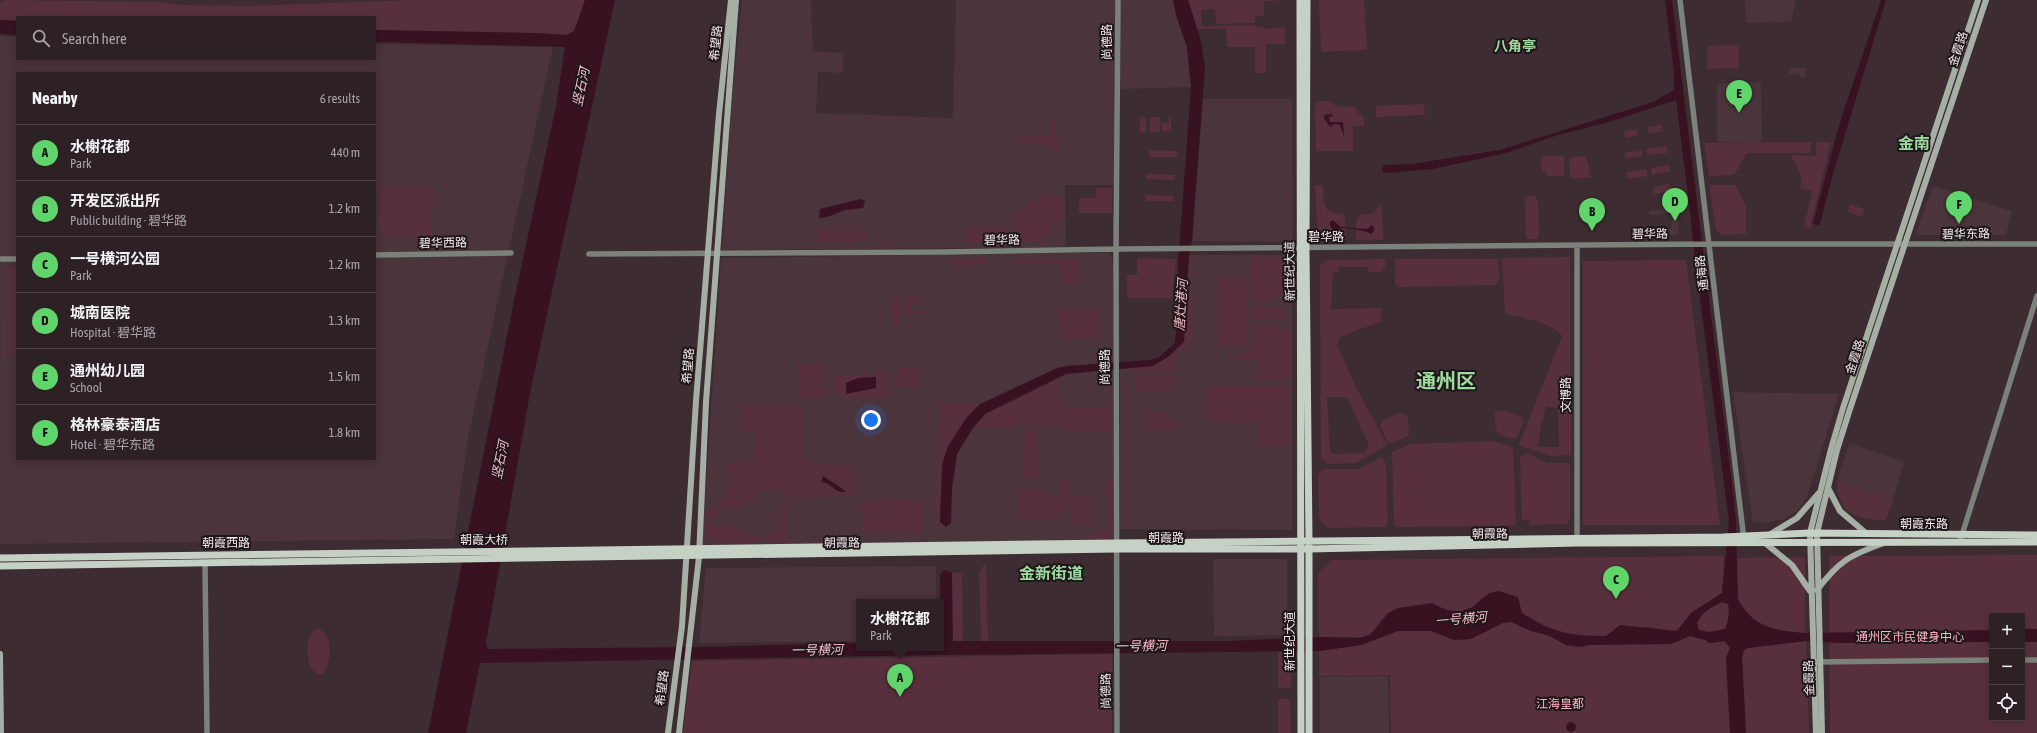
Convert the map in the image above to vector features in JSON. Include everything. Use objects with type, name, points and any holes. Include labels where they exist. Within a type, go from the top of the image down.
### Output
[{"type":"main road","name":"希望路","points":[[668,733],[678,647],[682,626],[686,549],[708,254],[719,114],[731,0]]},
{"type":"main road","name":"希望路","points":[[679,733],[690,646],[699,553],[716,254],[736,0]]},
{"type":"main road","name":"新世纪大道","points":[[1300,0],[1309,545],[1305,634]]},
{"type":"main road","name":"新世纪大道","points":[[1301,733],[1305,653],[1301,545],[1303,248],[1307,0]]},
{"type":"main road","name":"金霞路","points":[[1816,648],[1812,630],[1812,595],[1814,533],[1820,492],[1843,408],[1978,0]]},
{"type":"main road","name":"金霞路","points":[[1814,533],[1845,424],[1903,245],[1986,0]]},
{"type":"main road","points":[[1828,488],[1840,511],[1867,534]]},
{"type":"main road","points":[[1769,535],[1797,518],[1820,492]]},
{"type":"main road","name":"朝霞路","points":[[1741,540],[1769,535],[1814,533]]},
{"type":"main road","name":"朝霞东路","points":[[1814,533],[2037,542]]},
{"type":"main road","name":"朝霞东路","points":[[1814,543],[1887,542],[2037,535]]},
{"type":"main road","name":"朝霞路","points":[[515,559],[686,557],[699,553],[1116,546],[1724,540],[1741,540],[1765,543],[1814,543]]},
{"type":"main road","points":[[1817,590],[1836,566],[1863,550],[1887,542]]},
{"type":"main road","points":[[1765,543],[1792,565],[1807,584],[1812,595]]},
{"type":"main road","name":"金霞路","points":[[1814,543],[1818,625],[1816,648],[1816,733]]},
{"type":"main road","name":"朝霞路","points":[[516,551],[686,549],[699,553]]},
{"type":"main road","name":"朝霞大桥","points":[[453,551],[516,551]]},
{"type":"main road","name":"朝霞西路","points":[[0,558],[453,551]]},
{"type":"main road","name":"朝霞大桥","points":[[452,559],[515,559]]},
{"type":"main road","name":"朝霞西路","points":[[0,566],[452,559]]},
{"type":"main road","name":"新世纪大道","points":[[1305,653],[1309,733]]},
{"type":"main road","points":[[0,654],[1,733]]},
{"type":"main road","name":"金霞路","points":[[1816,662],[1822,733]]},
{"type":"street","name":"尚德路","points":[[1117,733],[1116,248],[1118,0]]},
{"type":"street","name":"通海路","points":[[1680,0],[1710,244],[1741,540]]},
{"type":"street","name":"碧华路","points":[[589,254],[716,254],[1116,248],[1193,249],[1710,244],[1896,245]]},
{"type":"street","name":"碧华东路","points":[[1896,245],[2037,244]]},
{"type":"street","name":"文博路","points":[[1577,246],[1577,541]]},
{"type":"street","name":"碧华西路","points":[[376,255],[510,253]]},
{"type":"street","points":[[0,259],[16,259]]},
{"type":"street","points":[[1961,538],[2037,296]]},
{"type":"street","points":[[205,563],[206,733]]},
{"type":"street","points":[[1816,662],[1989,660]]},
{"type":"street","points":[[2025,660],[2037,660]]},
{"type":"shaded area","points":[[742,0],[811,0],[813,51],[843,53],[843,73],[818,72],[816,113],[953,118],[956,0],[1173,0],[1176,15],[1187,47],[1191,87],[1115,89],[1114,185],[1065,185],[1066,247],[722,250],[731,109]]},
{"type":"shaded area","points":[[1745,0],[1796,0],[1791,22],[1746,23]]},
{"type":"shaded area","points":[[0,36],[16,37],[16,60],[376,60],[376,44],[553,47],[468,438],[454,539],[0,544]]},
{"type":"shaded area","points":[[1789,68],[1805,68],[1805,77],[1800,77],[1800,74],[1789,74]]},
{"type":"shaded area","points":[[1761,82],[1762,142],[1717,142],[1717,84]]},
{"type":"shaded area","points":[[1203,99],[1292,99],[1293,242],[1192,241]]},
{"type":"shaded area","points":[[1933,186],[2012,211],[2006,235],[1915,235]]},
{"type":"shaded area","points":[[1677,208],[1679,235],[1648,235],[1648,227],[1666,227],[1672,230],[1671,213],[1649,215],[1649,211]]},
{"type":"shaded area","points":[[1109,253],[1113,261],[1113,540],[702,545],[721,258]]},
{"type":"shaded area","points":[[1189,255],[1292,255],[1292,530],[1120,529],[1120,369],[1153,366],[1184,342]]},
{"type":"shaded area","points":[[1733,392],[1839,394],[1807,497],[1797,511],[1784,519],[1765,523],[1753,522]]},
{"type":"shaded area","points":[[1849,443],[1904,462],[1893,500],[1837,481]]},
{"type":"shaded area","points":[[1213,559],[1287,559],[1287,635],[1214,636]]},
{"type":"shaded area","points":[[936,566],[936,599],[856,599],[856,641],[699,643],[706,568]]},
{"type":"shaded area","points":[[1388,676],[1389,733],[1320,733],[1320,677]]},
{"type":"green space","points":[[6,0],[160,2],[182,5],[249,6],[413,0],[585,0],[574,31],[566,35],[376,30],[376,16],[16,16],[16,21],[0,20],[0,2]]},
{"type":"green space","points":[[1188,0],[1289,0],[1264,1],[1264,16],[1255,16],[1255,23],[1216,24],[1215,9],[1201,10],[1202,26],[1255,25],[1255,27],[1263,27],[1263,29],[1285,27],[1285,44],[1266,44],[1266,73],[1255,73],[1255,47],[1227,47],[1226,29],[1197,29]]},
{"type":"green space","points":[[1319,0],[1364,0],[1367,50],[1321,52]]},
{"type":"green space","points":[[1739,45],[1739,68],[1707,69],[1707,46]]},
{"type":"green space","points":[[1319,101],[1330,101],[1336,106],[1355,107],[1359,114],[1364,116],[1364,126],[1353,126],[1353,151],[1316,151],[1315,103]]},
{"type":"green space","points":[[1424,104],[1425,115],[1376,117],[1376,106]]},
{"type":"green space","points":[[1140,117],[1146,117],[1146,132],[1140,132]]},
{"type":"green space","points":[[1152,117],[1160,117],[1160,132],[1150,132],[1150,119]]},
{"type":"green space","points":[[1169,117],[1171,117],[1171,131],[1162,131],[1162,123],[1169,123]]},
{"type":"green space","points":[[1052,119],[1055,119],[1055,132],[1058,132],[1058,147],[1056,148],[1056,151],[1054,151],[1053,146],[1047,146],[1047,144],[1020,143],[1020,135],[1051,135]]},
{"type":"green space","points":[[1662,124],[1663,131],[1648,134],[1647,127]]},
{"type":"green space","points":[[1637,129],[1638,136],[1625,138],[1624,131]]},
{"type":"green space","points":[[1811,142],[1811,153],[1747,153],[1734,175],[1709,176],[1704,143]]},
{"type":"green space","points":[[1816,142],[1831,142],[1810,228],[1804,227],[1812,191],[1800,188],[1802,178],[1791,155],[1816,156]]},
{"type":"green space","points":[[1667,146],[1668,153],[1647,155],[1646,149]]},
{"type":"green space","points":[[1149,150],[1177,151],[1177,157],[1149,157]]},
{"type":"green space","points":[[1642,150],[1643,156],[1625,159],[1624,153]]},
{"type":"green space","points":[[1541,156],[1564,156],[1564,176],[1547,176],[1547,172],[1542,172]]},
{"type":"green space","points":[[1586,156],[1591,178],[1570,178],[1569,157]]},
{"type":"green space","points":[[1669,165],[1670,171],[1652,175],[1651,168]]},
{"type":"green space","points":[[1646,169],[1647,176],[1628,179],[1626,172]]},
{"type":"green space","points":[[1146,174],[1175,175],[1175,180],[1146,179]]},
{"type":"green space","points":[[1670,184],[1671,191],[1654,194],[1653,187]]},
{"type":"green space","points":[[1315,185],[1323,185],[1324,202],[1327,209],[1343,214],[1345,217],[1346,240],[1328,240],[1319,232],[1317,226]]},
{"type":"green space","points":[[1709,185],[1735,185],[1746,205],[1746,234],[1721,235],[1716,230]]},
{"type":"green space","points":[[380,187],[433,187],[432,237],[379,237]]},
{"type":"green space","points":[[1096,188],[1112,188],[1112,213],[1079,213],[1079,198],[1096,198]]},
{"type":"green space","points":[[1041,195],[1060,195],[1064,199],[1064,222],[1051,222],[1051,236],[1045,236],[1045,242],[1014,241],[1014,210],[1021,210],[1021,206],[1030,206],[1030,201],[1041,201]]},
{"type":"green space","points":[[1146,195],[1173,196],[1173,201],[1146,201]]},
{"type":"green space","points":[[1530,195],[1535,196],[1538,201],[1539,236],[1537,239],[1528,239],[1526,236],[1525,200]]},
{"type":"green space","points":[[1381,203],[1383,240],[1356,240],[1356,220],[1360,215],[1373,213]]},
{"type":"green space","points":[[1850,204],[1864,209],[1862,217],[1848,212]]},
{"type":"green space","points":[[967,226],[1003,227],[1003,243],[967,242]]},
{"type":"green space","points":[[817,230],[868,230],[868,240],[859,242],[817,242]]},
{"type":"green space","points":[[1250,257],[1280,257],[1289,267],[1289,294],[1283,297],[1282,295],[1276,295],[1276,300],[1256,301],[1253,296]]},
{"type":"green space","points":[[1570,257],[1571,455],[1550,456],[1519,445],[1562,336],[1558,331],[1544,324],[1505,314],[1502,258]],"holes":[[[1546,407],[1558,408],[1559,447],[1538,447],[1541,425]]]},
{"type":"green space","points":[[1012,258],[1077,258],[1078,283],[1063,283],[1060,262],[1012,264]]},
{"type":"green space","points":[[1137,258],[1176,259],[1172,298],[1127,298],[1127,275],[1137,275]]},
{"type":"green space","points":[[947,259],[986,259],[986,266],[947,265]]},
{"type":"green space","points":[[1385,259],[1385,267],[1381,272],[1368,272],[1367,267],[1339,267],[1339,273],[1333,272],[1331,309],[1381,308],[1381,322],[1341,336],[1337,345],[1358,391],[1387,445],[1356,463],[1327,464],[1321,458],[1320,266],[1327,260]],"holes":[[[1327,397],[1347,397],[1369,445],[1365,453],[1334,454],[1330,452]]]},
{"type":"green space","points":[[1395,259],[1498,259],[1499,280],[1496,285],[1398,287],[1395,283]]},
{"type":"green space","points":[[1686,260],[1720,525],[1583,525],[1583,261]]},
{"type":"green space","points":[[7,268],[16,268],[16,355],[8,355]]},
{"type":"green space","points":[[1217,277],[1244,278],[1247,280],[1247,344],[1245,347],[1217,347]]},
{"type":"green space","points":[[1187,290],[1192,290],[1193,342],[1175,356],[1175,370],[1173,372],[1131,372],[1131,368],[1153,366],[1168,357],[1184,342]]},
{"type":"green space","points":[[906,294],[918,294],[918,302],[910,302],[910,310],[927,310],[927,314],[906,314]]},
{"type":"green space","points":[[892,300],[902,300],[902,315],[899,315],[899,323],[892,323]]},
{"type":"green space","points":[[1256,307],[1283,307],[1283,320],[1256,320],[1253,317],[1252,312]]},
{"type":"green space","points":[[1058,309],[1100,309],[1101,339],[1062,339]]},
{"type":"green space","points":[[1256,326],[1278,326],[1278,332],[1282,332],[1282,329],[1291,329],[1291,380],[1258,380],[1258,359],[1230,359],[1230,354],[1250,351],[1252,343],[1252,330]]},
{"type":"green space","points":[[797,364],[826,364],[826,374],[821,374],[821,385],[826,386],[827,393],[820,398],[798,398]]},
{"type":"green space","points":[[902,368],[920,368],[920,386],[895,386],[895,373]]},
{"type":"green space","points":[[877,371],[890,371],[889,398],[844,398],[842,395],[835,395],[835,377],[837,375],[877,375]]},
{"type":"green space","points":[[1135,375],[1175,375],[1174,391],[1135,390]]},
{"type":"green space","points":[[1060,378],[1061,425],[1016,423],[1016,427],[973,428],[985,414]]},
{"type":"green space","points":[[1208,386],[1290,386],[1289,446],[1260,446],[1260,423],[1208,422]]},
{"type":"green space","points":[[940,402],[980,404],[966,418],[942,465],[940,522],[935,527]]},
{"type":"green space","points":[[743,405],[802,406],[802,458],[816,464],[854,465],[854,496],[786,497],[785,492],[758,490],[758,502],[741,502],[740,510],[725,507],[717,513],[717,518],[705,517],[705,514],[724,499],[727,491],[727,485],[734,485],[734,476],[728,476],[728,464],[736,464],[736,462],[755,462],[756,432],[742,431]]},
{"type":"green space","points":[[1064,408],[1112,408],[1112,432],[1063,431]]},
{"type":"green space","points":[[1504,410],[1522,417],[1523,422],[1517,438],[1514,439],[1507,437],[1497,431],[1495,424],[1495,412]]},
{"type":"green space","points":[[1145,412],[1167,412],[1167,418],[1176,418],[1176,430],[1145,430]]},
{"type":"green space","points":[[1402,412],[1408,418],[1409,435],[1392,443],[1387,441],[1380,426],[1383,420]]},
{"type":"green space","points":[[1036,431],[1037,479],[1024,479],[1023,432]]},
{"type":"green space","points":[[1493,441],[1513,447],[1515,526],[1396,527],[1394,523],[1392,452],[1411,444]]},
{"type":"green space","points":[[1527,453],[1547,463],[1566,463],[1570,465],[1570,518],[1567,524],[1530,525],[1529,520],[1522,520],[1520,457]]},
{"type":"green space","points":[[1382,457],[1386,464],[1388,523],[1385,527],[1327,528],[1319,518],[1318,475],[1322,469],[1358,469]]},
{"type":"green space","points":[[1060,479],[1069,479],[1069,509],[1062,509],[1062,514],[1058,515],[1058,519],[1020,519],[1020,489],[1044,489],[1044,495],[1060,495]]},
{"type":"green space","points":[[1106,479],[1113,479],[1112,534],[1110,538],[1094,539],[1094,531],[1107,530]]},
{"type":"green space","points":[[1837,481],[1893,500],[1886,520],[1866,519],[1851,513],[1845,508],[1841,501]]},
{"type":"green space","points":[[1075,496],[1087,496],[1089,498],[1089,526],[1073,527],[1072,499]]},
{"type":"green space","points":[[923,499],[924,532],[862,533],[861,500]]},
{"type":"green space","points":[[782,503],[787,503],[788,543],[768,543],[768,537],[782,523]]},
{"type":"green space","points":[[705,522],[712,522],[713,526],[739,526],[739,534],[761,534],[761,543],[716,543],[705,536]]},
{"type":"green space","name":"通州区市民健身中心","points":[[2037,555],[2037,733],[1830,733],[1829,556]]},
{"type":"green space","points":[[1724,556],[1722,593],[1691,613],[1674,632],[1649,627],[1614,630],[1606,636],[1571,634],[1554,631],[1522,613],[1483,597],[1473,607],[1465,611],[1452,611],[1442,608],[1381,620],[1375,630],[1365,637],[1319,637],[1318,573],[1331,560]]},
{"type":"green space","points":[[1805,557],[1805,633],[1775,629],[1756,621],[1748,615],[1742,608],[1738,598],[1736,583],[1736,558]]},
{"type":"green space","points":[[986,562],[988,641],[981,641],[979,572]]},
{"type":"green space","points":[[959,572],[962,575],[963,641],[952,641],[952,573]]},
{"type":"green space","points":[[1722,602],[1728,604],[1729,607],[1726,629],[1709,632],[1699,630],[1697,623],[1701,616]]},
{"type":"green space","name":"江海皇都","points":[[1511,622],[1538,633],[1550,636],[1566,645],[1581,647],[1588,645],[1671,644],[1690,636],[1715,643],[1724,641],[1730,648],[1726,658],[1730,733],[1391,733],[1390,675],[1319,676],[1319,651],[1361,645],[1398,631],[1431,631],[1454,640],[1471,639],[1503,623]]},
{"type":"green space","points":[[318,628],[327,636],[330,648],[324,673],[319,675],[314,672],[310,666],[307,652],[310,637]]},
{"type":"green space","points":[[1806,641],[1809,733],[1746,733],[1742,657],[1744,650],[1753,646]]},
{"type":"green space","points":[[1278,652],[1291,652],[1291,685],[1289,688],[1278,688]]},
{"type":"green space","points":[[1112,654],[1112,733],[683,733],[692,661]]},
{"type":"green space","points":[[1278,699],[1288,699],[1290,702],[1291,733],[1278,733]]},
{"type":"water","points":[[585,0],[615,0],[530,393],[486,643],[488,649],[699,647],[856,643],[856,651],[944,651],[944,599],[940,599],[940,574],[945,570],[952,573],[953,641],[1228,641],[1319,637],[1359,638],[1370,635],[1388,613],[1398,608],[1432,603],[1446,610],[1459,612],[1473,607],[1489,593],[1499,591],[1518,597],[1522,613],[1543,625],[1562,632],[1582,636],[1606,636],[1620,625],[1677,631],[1691,613],[1722,593],[1729,521],[1676,100],[1609,122],[1558,135],[1506,153],[1433,169],[1389,173],[1382,172],[1383,165],[1412,164],[1500,150],[1653,102],[1674,90],[1674,73],[1665,0],[1672,0],[1733,492],[1736,521],[1738,599],[1744,609],[1758,622],[1784,631],[1805,633],[1989,630],[1989,642],[1839,643],[1806,641],[1748,648],[1744,650],[1742,657],[1746,733],[1730,733],[1726,658],[1730,648],[1725,641],[1709,643],[1706,640],[1690,636],[1671,644],[1588,645],[1581,647],[1566,645],[1550,636],[1531,631],[1511,622],[1503,623],[1471,639],[1454,640],[1431,631],[1398,631],[1361,645],[1319,651],[942,655],[480,663],[466,733],[428,733],[515,296],[556,106],[565,47],[376,42],[376,30],[566,35],[574,31]],"holes":[[[1722,602],[1728,604],[1728,616],[1725,629],[1709,632],[1699,630],[1697,623],[1699,619],[1704,613]]]},
{"type":"water","name":"唐灶港河","points":[[1173,0],[1188,0],[1201,41],[1205,67],[1192,241],[1189,255],[1184,342],[1168,357],[1153,366],[1066,374],[985,414],[973,428],[957,454],[952,489],[951,523],[946,527],[940,522],[942,465],[947,448],[966,418],[980,404],[1057,368],[1151,360],[1159,357],[1175,343],[1179,286],[1178,264],[1191,87],[1187,47],[1176,15]]},
{"type":"water","points":[[1881,0],[1886,0],[1832,177],[1820,224],[1817,226],[1813,223],[1840,122]]},
{"type":"water","points":[[0,20],[16,21],[16,35],[0,34]]},
{"type":"water","points":[[1332,114],[1333,116],[1329,117],[1330,122],[1343,122],[1344,137],[1340,125],[1334,124],[1330,127],[1324,118],[1324,115]]},
{"type":"water","points":[[861,199],[865,201],[863,208],[845,210],[827,217],[819,218],[820,209]]},
{"type":"water","points":[[1333,220],[1341,227],[1367,229],[1372,225],[1374,227],[1374,231],[1371,234],[1352,229],[1340,228],[1333,230],[1330,226],[1330,222]]},
{"type":"water","points":[[876,377],[876,388],[846,394],[846,383],[858,378]]},
{"type":"water","points":[[823,476],[841,487],[846,492],[836,490],[828,484],[821,482]]},
{"type":"water","points":[[2025,629],[2037,629],[2037,642],[2025,642]]},
{"type":"water","points":[[1569,722],[1573,722],[1575,723],[1575,731],[1569,732],[1566,729],[1566,725]]},
{"type":"place","name":"通州幼儿园","points":[[1739,113]]},
{"type":"place","name":"城南医院","points":[[1675,221]]},
{"type":"place","name":"格林豪泰酒店","points":[[1959,224]]},
{"type":"place","name":"开发区派出所","points":[[1592,231]]},
{"type":"place","name":"一号横河公园","points":[[1616,599]]},
{"type":"place","name":"水榭花都","points":[[900,697]]},
{"type":"district","name":"八角亭","points":[[1515,46]]},
{"type":"district","name":"金南","points":[[1914,143]]},
{"type":"district","name":"通州区","points":[[1446,380]]},
{"type":"district","name":"金新街道","points":[[1051,573]]},
{"type":"water label","name":"竖石河","points":[[581,87]]},
{"type":"water label","name":"竖石河","points":[[500,460]]},
{"type":"water label","name":"一号横河","points":[[1461,619]]},
{"type":"water label","name":"一号横河","points":[[1141,646]]},
{"type":"water label","name":"一号横河","points":[[817,650]]}]
